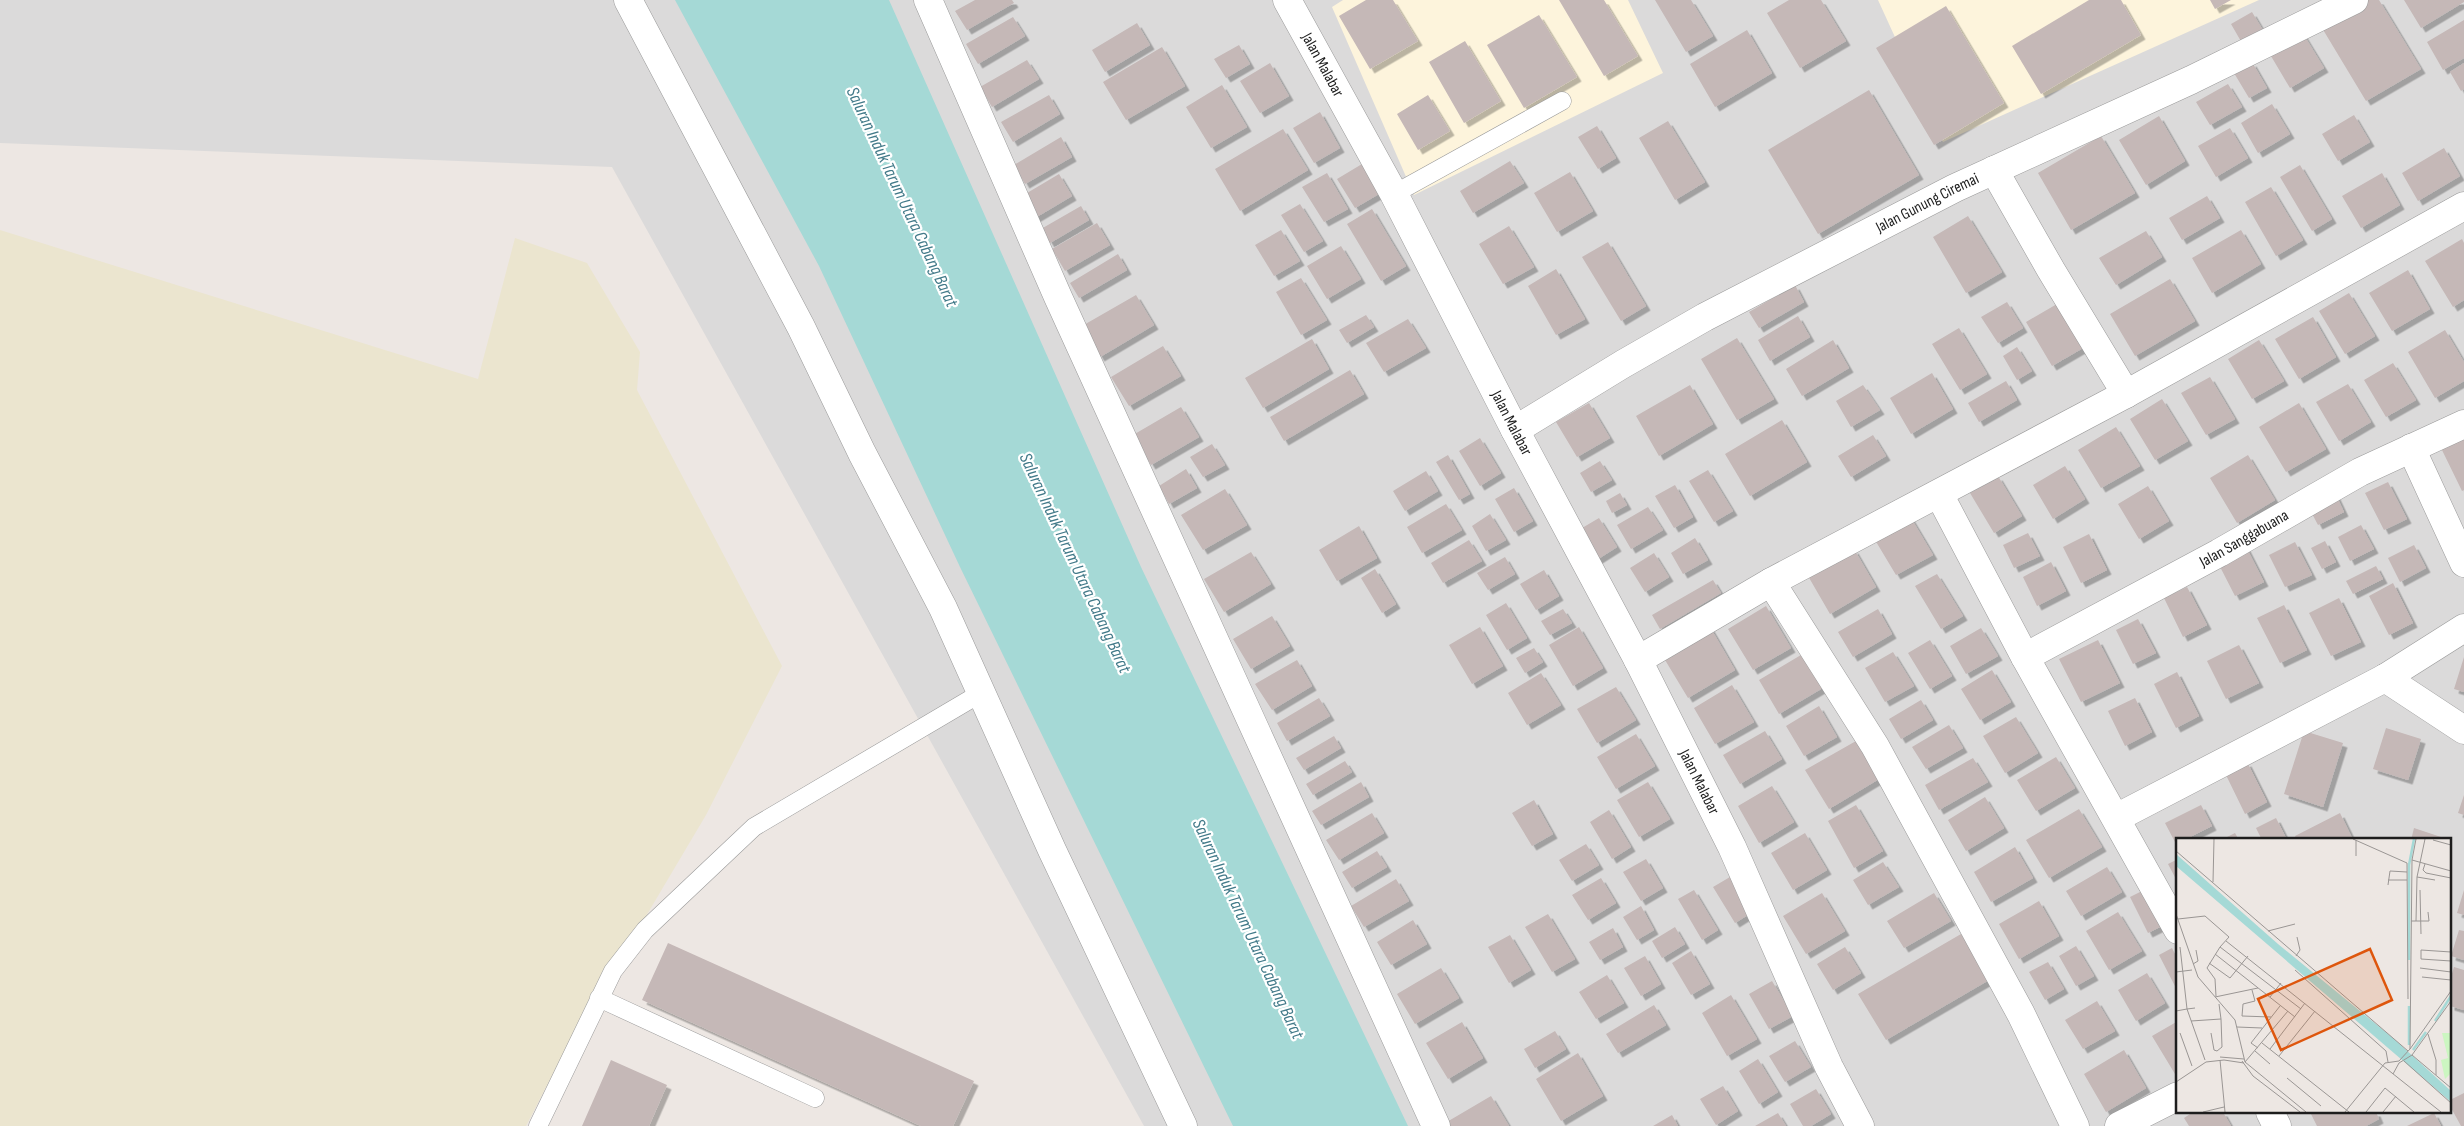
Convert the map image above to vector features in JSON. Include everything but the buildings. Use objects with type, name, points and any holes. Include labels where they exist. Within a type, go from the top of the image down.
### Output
[{"type":"street","points":[[628,0],[801,327],[862,453],[943,608],[1052,850],[1183,1126]]},
{"type":"street","points":[[928,0],[1058,298],[1436,1126]]},
{"type":"street","name":"Jalan Malabar","points":[[1287,0],[1394,194],[1515,430],[1638,660],[1732,847],[1829,1067],[1860,1126]]},
{"type":"street","name":"Jalan Gunung Ciremai","points":[[1515,430],[1623,364],[1705,317],[1994,170],[2191,80],[2354,0]]},
{"type":"street","points":[[1994,170],[2126,394]]},
{"type":"street","points":[[1638,660],[1771,582],[2126,394],[2464,206]]},
{"type":"street","name":"Jalan Sanggabuana","points":[[2025,657],[2219,553],[2360,472],[2464,424]]},
{"type":"street","points":[[2411,448],[2464,563]]},
{"type":"street","points":[[1939,494],[2025,657],[2176,926]]},
{"type":"street","points":[[1771,582],[1875,746],[2021,1014],[2075,1126]]},
{"type":"street","points":[[2116,818],[2385,678],[2464,628]]},
{"type":"street","points":[[2385,678],[2464,730]]},
{"type":"street","points":[[2119,1126],[2176,1097]]},
{"type":"street","points":[[2271,1114],[2278,1126]]},
{"type":"lane","points":[[1394,194],[1562,101]]},
{"type":"lane","points":[[538,1126],[613,971],[645,930],[754,827],[981,693]]},
{"type":"lane","points":[[599,998],[815,1098]]},
{"type":"shaded area","points":[[0,0],[2464,0],[2464,1126],[1144,1126],[612,167],[0,143]]},
{"type":"shaded area","points":[[1343,0],[1628,0],[1663,73],[1414,195],[1332,7]]},
{"type":"shaded area","points":[[1878,0],[2259,0],[1943,142]]},
{"type":"shaded area","points":[[0,230],[478,379],[515,238],[587,263],[640,352],[637,390],[782,666],[706,815],[556,1068],[526,1126],[0,1126]]},
{"type":"water","name":"Saluran Induk Tarum Utara Cabang Barat","points":[[675,0],[889,0],[1141,567],[1408,1126],[1233,1126],[960,567],[819,266]]}]
